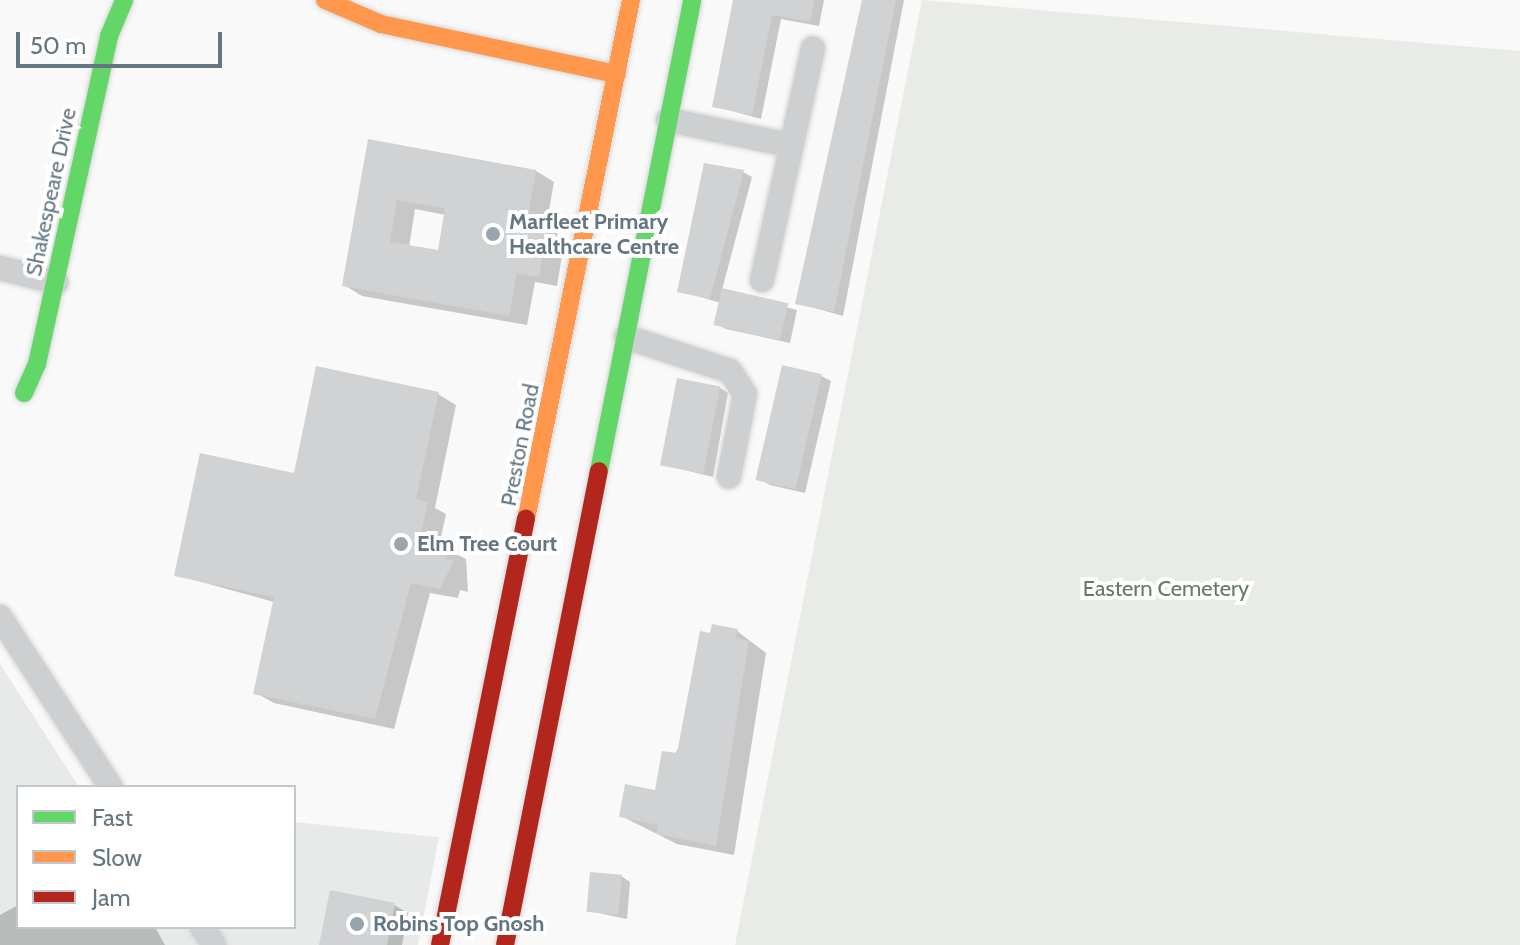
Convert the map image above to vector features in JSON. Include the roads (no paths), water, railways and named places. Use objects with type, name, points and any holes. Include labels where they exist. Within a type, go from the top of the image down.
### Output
[{"type":"street","name":"Shakespeare Drive","points":[[24,393],[56,282],[109,36],[124,0]]},
{"type":"street","points":[[325,0],[381,24],[617,74]]},
{"type":"street","name":"Preston Road","points":[[440,945],[631,0]]},
{"type":"street","points":[[505,945],[692,0]]},
{"type":"street","points":[[762,280],[789,145],[813,49]]},
{"type":"street","points":[[668,120],[789,145]]},
{"type":"street","points":[[0,268],[56,282]]},
{"type":"street","points":[[626,337],[730,371],[745,394],[729,476]]},
{"type":"street","points":[[0,617],[110,785]]},
{"type":"place","name":"Marfleet Primary Healthcare Centre","points":[[493,234]]},
{"type":"place","name":"Elm Tree Court","points":[[401,544]]},
{"type":"place","name":"Robins Top Gnosh","points":[[357,924]]},
{"type":"park label","name":"Eastern Cemetery","points":[[1166,589]]}]
